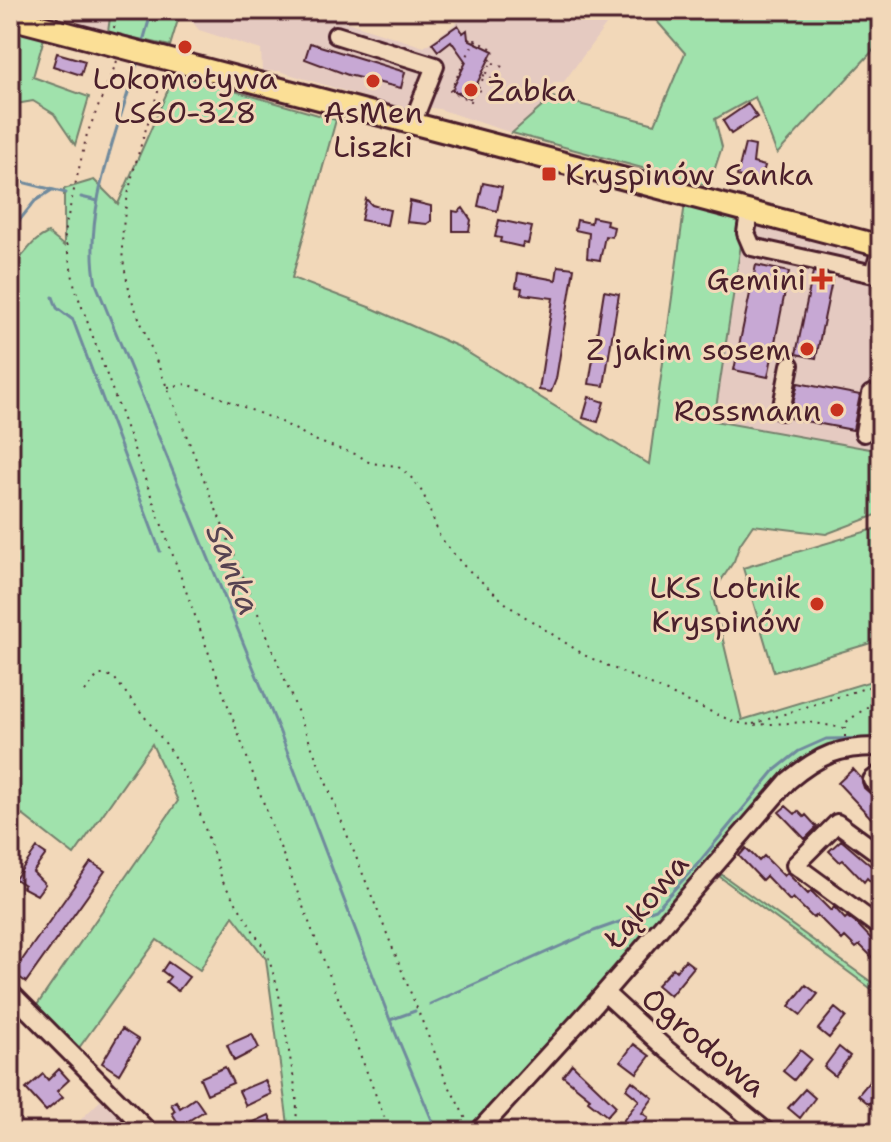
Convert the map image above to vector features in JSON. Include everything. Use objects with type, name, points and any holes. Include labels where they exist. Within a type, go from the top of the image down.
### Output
[{"type":"main road","points":[[10,18],[117,52],[164,58],[881,247]]},
{"type":"street","points":[[336,35],[435,66],[412,124]]},
{"type":"street","points":[[749,213],[746,233],[752,247],[874,274],[881,247]]},
{"type":"street","points":[[812,259],[819,232]]},
{"type":"street","points":[[781,411],[790,365]]},
{"type":"street","points":[[864,433],[871,394]]},
{"type":"street","name":"Łąkowa","points":[[472,1126],[605,993],[788,781],[825,755],[842,749],[881,747]]},
{"type":"street","points":[[881,773],[872,780],[881,789]]},
{"type":"street","points":[[881,855],[837,823],[795,865],[881,928]]},
{"type":"street","points":[[10,992],[149,1132]]},
{"type":"street","name":"Ogrodowa","points":[[605,993],[666,1049],[767,1132]]},
{"type":"path","points":[[118,10],[117,52],[87,134],[64,233],[75,288],[275,834],[390,1132]]},
{"type":"path","points":[[475,40],[495,50],[490,61],[471,101],[450,91],[475,40]]},
{"type":"path","points":[[164,58],[123,226],[122,254],[131,298],[445,1078],[472,1126]]},
{"type":"path","points":[[490,61],[505,68]]},
{"type":"path","points":[[484,76],[498,82]]},
{"type":"path","points":[[477,89],[492,97]]},
{"type":"path","points":[[168,387],[187,384],[283,423],[319,442],[358,455],[370,463],[397,466],[410,476],[423,493],[440,537],[463,565],[510,607],[586,656],[734,722],[752,725],[808,722],[844,728],[849,719],[881,697]]},
{"type":"path","points":[[864,433],[871,439],[881,458]]},
{"type":"path","points":[[85,692],[98,675],[115,679],[169,748],[191,787],[223,882],[267,953],[282,1013],[297,1103],[296,1132]]},
{"type":"path","points":[[752,725],[881,683]]},
{"type":"shaded area","points":[[52,10],[111,10],[108,32],[78,24],[79,17]]},
{"type":"shaded area","points":[[194,10],[310,10],[424,47],[473,10],[617,10],[563,83],[553,83],[555,94],[512,133],[439,109],[413,105],[410,111],[279,71],[262,71],[261,50],[199,30],[191,20]]},
{"type":"shaded area","points":[[745,218],[881,257],[881,451],[714,421]]},
{"type":"shaded area","points":[[104,1097],[140,1132],[68,1132]]},
{"type":"green space","points":[[111,10],[181,10],[170,46],[108,32]]},
{"type":"green space","points":[[647,10],[881,10],[881,42],[777,154],[755,97],[715,119],[722,147],[709,186],[512,133],[553,97],[655,124],[685,53]]},
{"type":"green space","points":[[10,29],[44,38],[33,77],[89,97],[75,145],[54,114],[33,101],[10,105]]},
{"type":"green space","points":[[175,74],[336,120],[292,278],[374,309],[457,346],[649,464],[685,203],[745,218],[714,421],[881,451],[879,514],[826,534],[753,525],[712,594],[742,720],[881,678],[881,744],[784,777],[733,830],[662,917],[470,1132],[289,1132],[266,959],[233,916],[200,970],[157,940],[76,1052],[35,1008],[178,801],[152,744],[74,855],[10,805],[10,267],[48,233],[64,246],[64,189],[94,180],[118,204]]},
{"type":"green space","name":"LKS Lotnik Kryspinów","points":[[881,527],[881,640],[774,672],[743,568]]},
{"type":"green space","points":[[721,874],[881,989],[881,996],[720,877]]},
{"type":"building","points":[[458,25],[463,33],[467,30],[468,39],[493,51],[470,98],[452,90],[466,62],[451,41],[438,51],[432,43]]},
{"type":"building","points":[[310,43],[405,72],[401,88],[348,75],[305,59]]},
{"type":"building","points":[[57,53],[85,61],[81,75],[53,66]]},
{"type":"building","points":[[748,104],[757,117],[731,134],[723,121]]},
{"type":"building","points":[[745,144],[755,146],[753,163],[765,166],[760,182],[737,176]]},
{"type":"building","points":[[483,183],[502,187],[497,211],[478,206]]},
{"type":"building","points":[[366,199],[372,205],[390,210],[387,225],[361,220]]},
{"type":"building","points":[[410,201],[431,206],[431,221],[427,224],[407,222]]},
{"type":"building","points":[[463,208],[471,220],[469,231],[453,231],[453,211]]},
{"type":"building","points":[[592,217],[607,220],[606,225],[614,227],[612,237],[605,236],[600,260],[587,258],[589,233],[575,230],[577,220],[591,223]]},
{"type":"building","points":[[499,220],[532,227],[528,244],[523,243],[522,247],[500,242],[501,238],[495,237]]},
{"type":"building","points":[[756,265],[789,272],[768,377],[734,370]]},
{"type":"building","points":[[558,266],[574,268],[556,379],[551,392],[539,390],[553,298],[521,294],[522,288],[516,287],[518,273],[556,280]]},
{"type":"building","points":[[813,272],[833,276],[816,358],[796,354]]},
{"type":"building","points":[[604,291],[619,294],[604,386],[589,384]]},
{"type":"building","points":[[798,383],[860,395],[853,430],[789,418]]},
{"type":"building","points":[[589,397],[604,402],[598,422],[583,418]]},
{"type":"building","points":[[853,769],[861,778],[864,788],[881,800],[881,812],[873,820],[838,783]]},
{"type":"building","points":[[786,806],[795,814],[798,811],[804,817],[806,815],[817,827],[805,839],[779,812]]},
{"type":"building","points":[[841,840],[876,870],[874,872],[881,879],[881,892],[867,878],[864,882],[843,860],[840,862],[829,851]]},
{"type":"building","points":[[37,848],[46,854],[33,872],[45,884],[37,895],[15,879]]},
{"type":"building","points":[[746,848],[759,861],[764,856],[784,876],[787,873],[831,911],[834,907],[845,919],[847,917],[858,925],[881,949],[881,966],[860,945],[856,948],[845,937],[842,940],[817,915],[813,918],[793,898],[790,901],[766,876],[762,880],[739,856]]},
{"type":"building","points":[[91,862],[105,871],[26,982],[13,973]]},
{"type":"building","points":[[685,960],[694,967],[670,996],[657,985]]},
{"type":"building","points":[[168,962],[189,977],[178,991],[166,982],[170,977],[162,971]]},
{"type":"building","points":[[806,985],[818,994],[801,1015],[789,1006]]},
{"type":"building","points":[[835,1008],[846,1017],[829,1038],[818,1029]]},
{"type":"building","points":[[122,1029],[139,1040],[119,1074],[102,1063]]},
{"type":"building","points":[[252,1034],[259,1048],[234,1061],[227,1045]]},
{"type":"building","points":[[634,1044],[650,1056],[637,1073],[621,1061]]},
{"type":"building","points":[[839,1047],[850,1056],[835,1076],[824,1067]]},
{"type":"building","points":[[800,1050],[811,1059],[794,1080],[783,1071]]},
{"type":"building","points":[[572,1064],[616,1106],[607,1116],[563,1076]]},
{"type":"building","points":[[225,1067],[233,1083],[207,1094],[200,1078]]},
{"type":"building","points":[[59,1069],[69,1080],[57,1091],[63,1097],[46,1111],[26,1089],[43,1074],[48,1080]]},
{"type":"building","points":[[874,1076],[881,1082],[881,1088],[869,1104],[858,1095]]},
{"type":"building","points":[[265,1080],[271,1094],[246,1106],[239,1091]]},
{"type":"building","points":[[632,1081],[653,1098],[642,1113],[648,1117],[641,1132],[623,1121],[639,1100],[626,1089]]},
{"type":"building","points":[[805,1089],[815,1098],[800,1118],[788,1108]]},
{"type":"building","points":[[195,1098],[204,1111],[180,1126],[172,1113],[175,1111],[171,1104],[176,1101],[180,1108]]},
{"type":"building","points":[[269,1115],[276,1129],[270,1132],[232,1132]]},
{"type":"waterway","name":"Sanka","points":[[142,45],[152,10]]},
{"type":"waterway","points":[[10,35],[11,29]]},
{"type":"waterway","name":"Sanka","points":[[138,60],[98,200],[93,257],[96,284],[279,730],[390,1020],[437,1132]]},
{"type":"waterway","points":[[10,179],[66,193]]},
{"type":"waterway","points":[[10,232],[35,201],[52,190]]},
{"type":"waterway","points":[[81,197],[98,201]]},
{"type":"waterway","points":[[53,297],[57,308],[73,320],[160,551]]},
{"type":"waterway","points":[[430,1004],[594,931],[656,909],[775,770],[799,751],[826,739],[881,738]]},
{"type":"waterway","points":[[390,1020],[415,1011]]},
{"type":"place","name":"Lokomotywa LS60-328","points":[[185,47]]},
{"type":"place","name":"AsMen Liszki","points":[[373,81]]},
{"type":"place","name":"Żabka","points":[[471,90]]},
{"type":"place","name":"Kryspinów Sanka","points":[[549,174]]},
{"type":"place","name":"Gemini","points":[[822,279]]},
{"type":"place","name":"Z jakim sosem","points":[[807,349]]},
{"type":"place","name":"Rossmann","points":[[837,410]]},
{"type":"place","name":"LKS Lotnik Kryspinów","points":[[817,604]]}]
